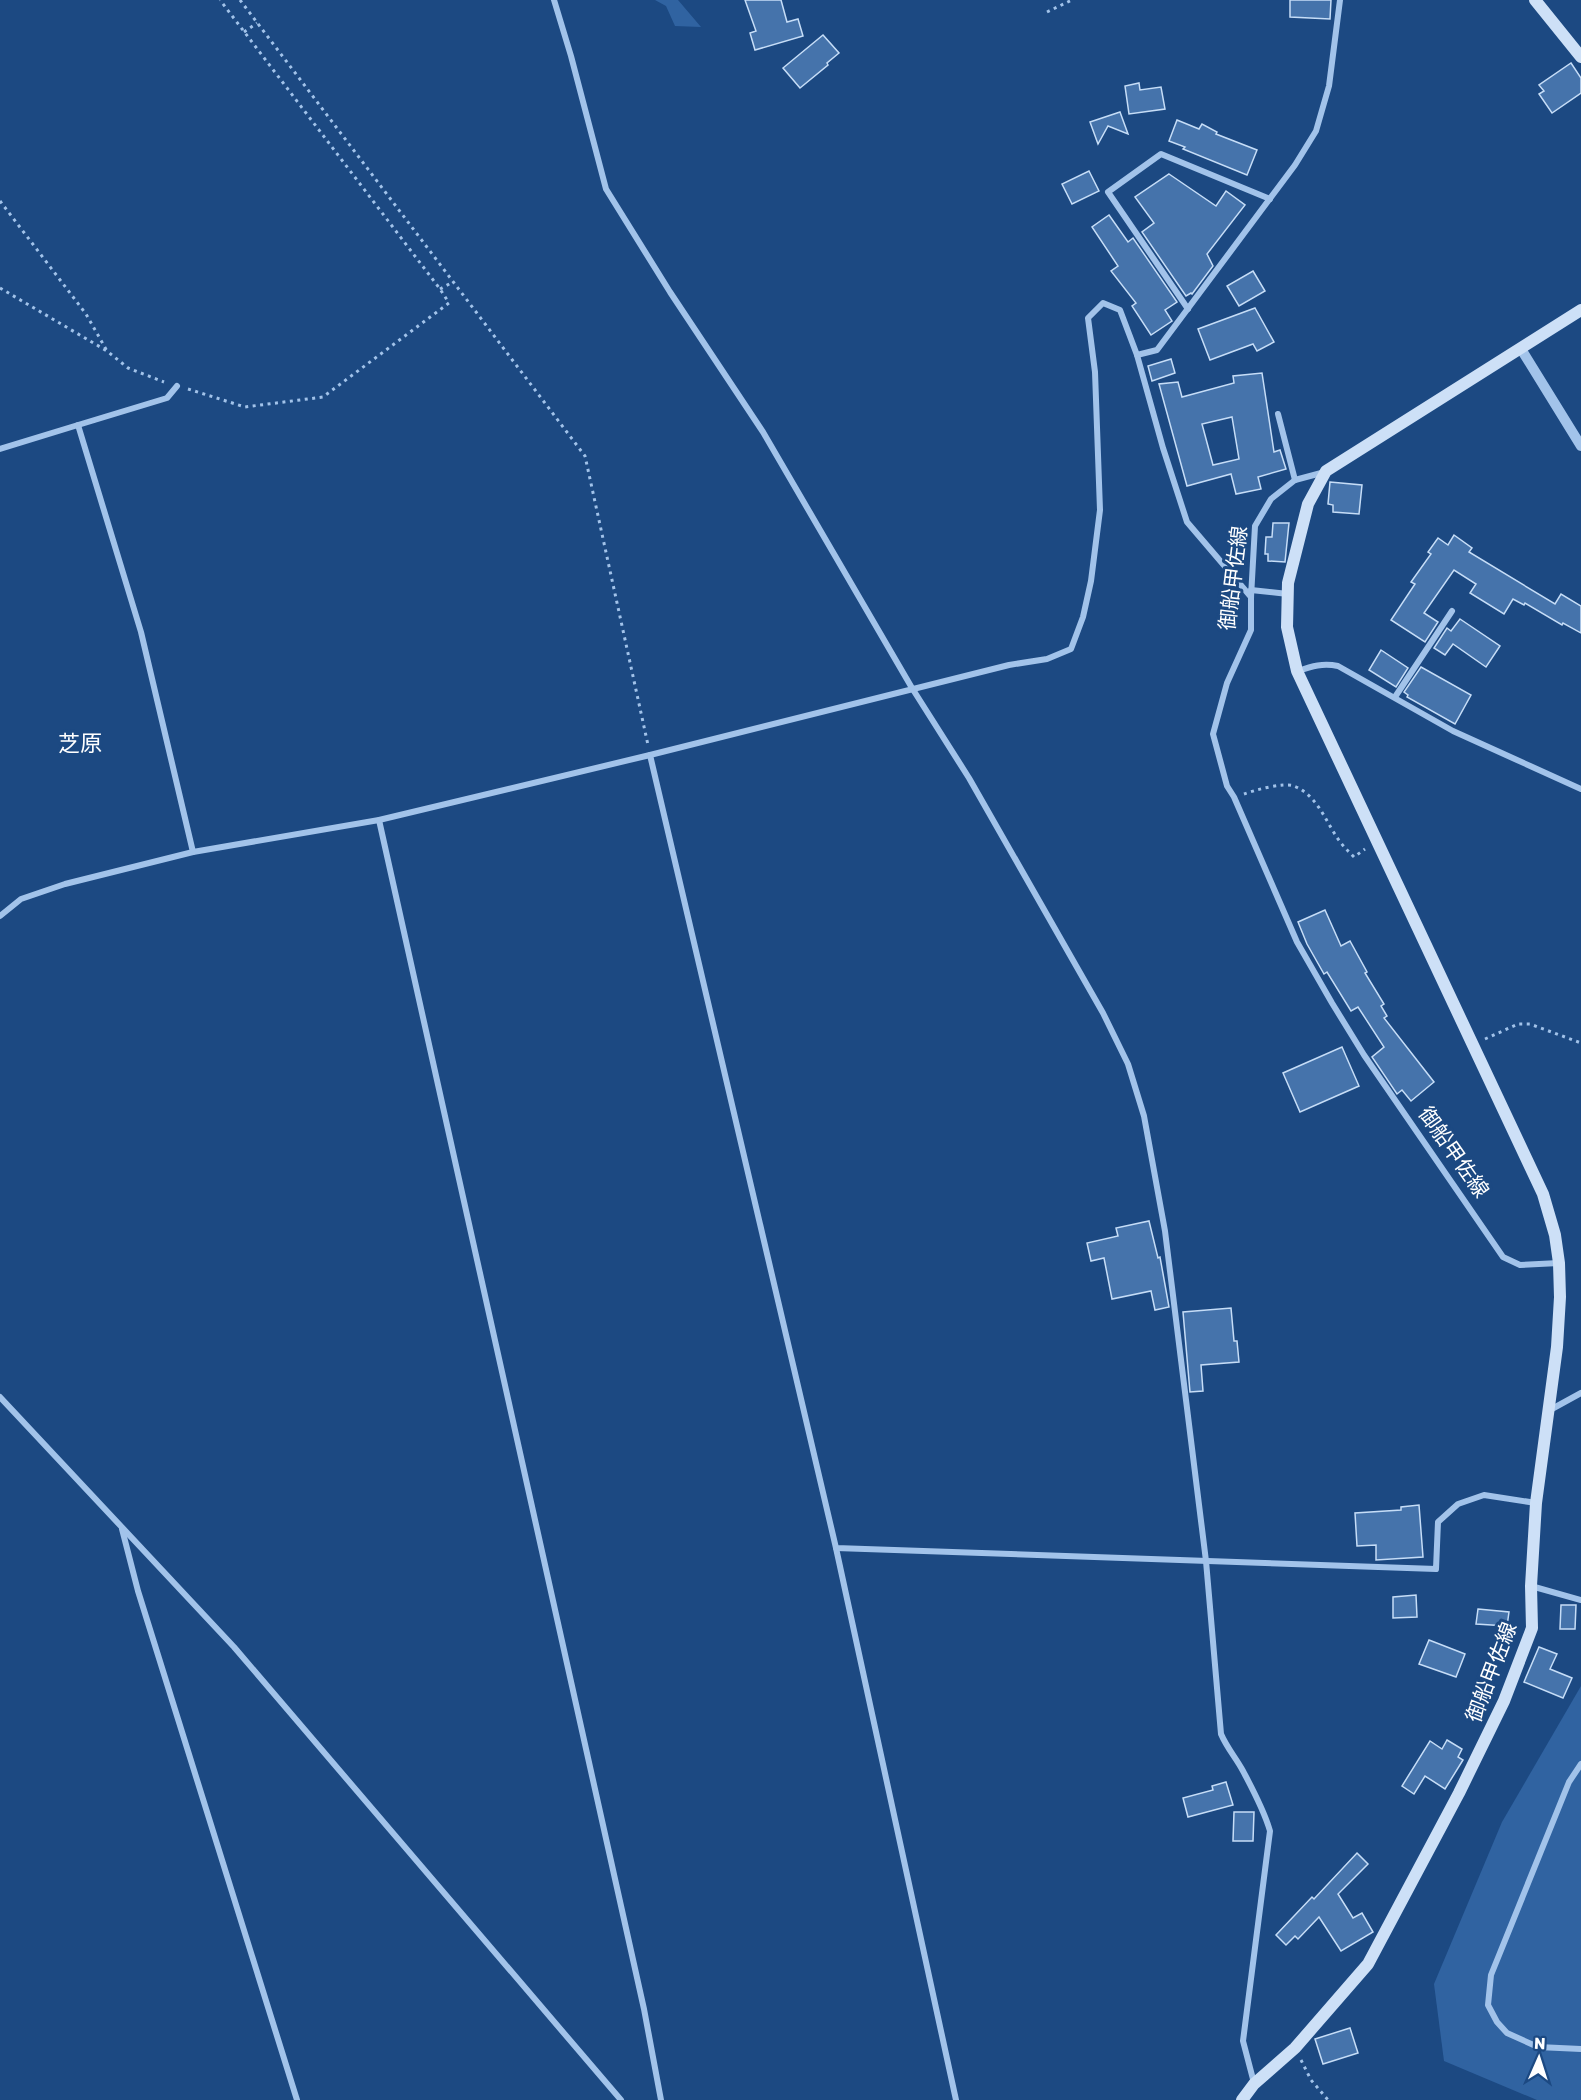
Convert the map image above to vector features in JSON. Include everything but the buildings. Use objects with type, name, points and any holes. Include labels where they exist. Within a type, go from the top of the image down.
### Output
[{"type":"main road","points":[[1535,0],[1581,57]]},
{"type":"main road","name":"御船甲佐線","points":[[1326,471],[1581,310]]},
{"type":"main road","points":[[1326,471],[1308,504],[1288,583],[1287,627],[1297,671],[1543,1194],[1555,1235],[1559,1263]]},
{"type":"main road","name":"御船甲佐線","points":[[1242,2100],[1254,2084],[1295,2048],[1368,1964],[1459,1793],[1504,1701],[1532,1628],[1531,1586],[1536,1503],[1557,1347],[1560,1297],[1559,1263]]},
{"type":"street","points":[[554,0],[606,189],[670,292],[763,432],[912,688],[969,778],[1103,1014],[1128,1064],[1144,1116],[1165,1231],[1206,1561],[1221,1734],[1242,1769],[1266,1817],[1270,1831],[1243,2041],[1254,2084]]},
{"type":"street","points":[[1137,355],[1157,350],[1295,165],[1316,131],[1329,86],[1340,0]]},
{"type":"street","points":[[1188,309],[1108,192],[1161,154],[1270,199]]},
{"type":"street","points":[[0,916],[21,899],[65,884],[193,852],[379,820],[650,755],[912,688],[1009,665],[1047,659],[1071,649],[1083,617],[1091,581],[1100,510],[1095,372],[1088,318],[1103,303],[1120,310],[1137,355],[1187,522],[1251,593],[1288,594]]},
{"type":"street","points":[[1521,348],[1581,446]]},
{"type":"street","points":[[0,449],[167,398],[177,386]]},
{"type":"street","points":[[1278,414],[1295,480]]},
{"type":"street","points":[[78,425],[141,632],[193,852]]},
{"type":"street","name":"御船甲佐線","points":[[1326,471],[1295,480],[1271,499],[1255,526],[1251,630],[1227,682],[1213,734],[1227,786],[1234,797],[1297,942],[1332,1003],[1364,1055],[1503,1257],[1520,1265],[1559,1263]]},
{"type":"street","points":[[1395,697],[1452,611]]},
{"type":"street","points":[[1297,671],[1314,665],[1338,666],[1453,731],[1581,789]]},
{"type":"street","points":[[650,755],[836,1548],[956,2100]]},
{"type":"street","points":[[379,820],[639,1986],[661,2100]]},
{"type":"street","points":[[1547,1412],[1581,1393]]},
{"type":"street","points":[[1,1400],[234,1647],[621,2100]]},
{"type":"street","points":[[836,1548],[1436,1569],[1438,1522],[1458,1504],[1484,1495],[1536,1503]]},
{"type":"street","points":[[122,1528],[138,1591],[297,2100]]},
{"type":"street","points":[[1531,1586],[1581,1600]]},
{"type":"street","points":[[1581,1764],[1569,1782],[1491,1975],[1488,2005],[1497,2022],[1507,2033],[1538,2047],[1581,2049]]},
{"type":"path","points":[[0,288],[107,351],[128,368],[245,407],[323,397],[449,303],[220,0]]},
{"type":"path","points":[[240,0],[585,456],[650,755]]},
{"type":"path","points":[[1047,12],[1072,0]]},
{"type":"path","points":[[244,32],[257,23]]},
{"type":"path","points":[[0,201],[86,314],[107,351]]},
{"type":"path","points":[[440,289],[453,282]]},
{"type":"path","points":[[1234,797],[1258,788],[1293,785],[1311,798],[1340,842],[1353,856],[1377,842]]},
{"type":"path","points":[[1473,1045],[1518,1024],[1530,1024],[1581,1043]]},
{"type":"path","points":[[1295,2048],[1311,2080],[1328,2100]]},
{"type":"shaded area","points":[[655,0],[678,0],[701,27],[675,26],[666,6]]},
{"type":"shaded area","points":[[1581,1686],[1581,2100],[1537,2100],[1444,2061],[1434,1984],[1502,1822]]},
{"type":"district","name":"芝原","points":[[80,743]]}]
